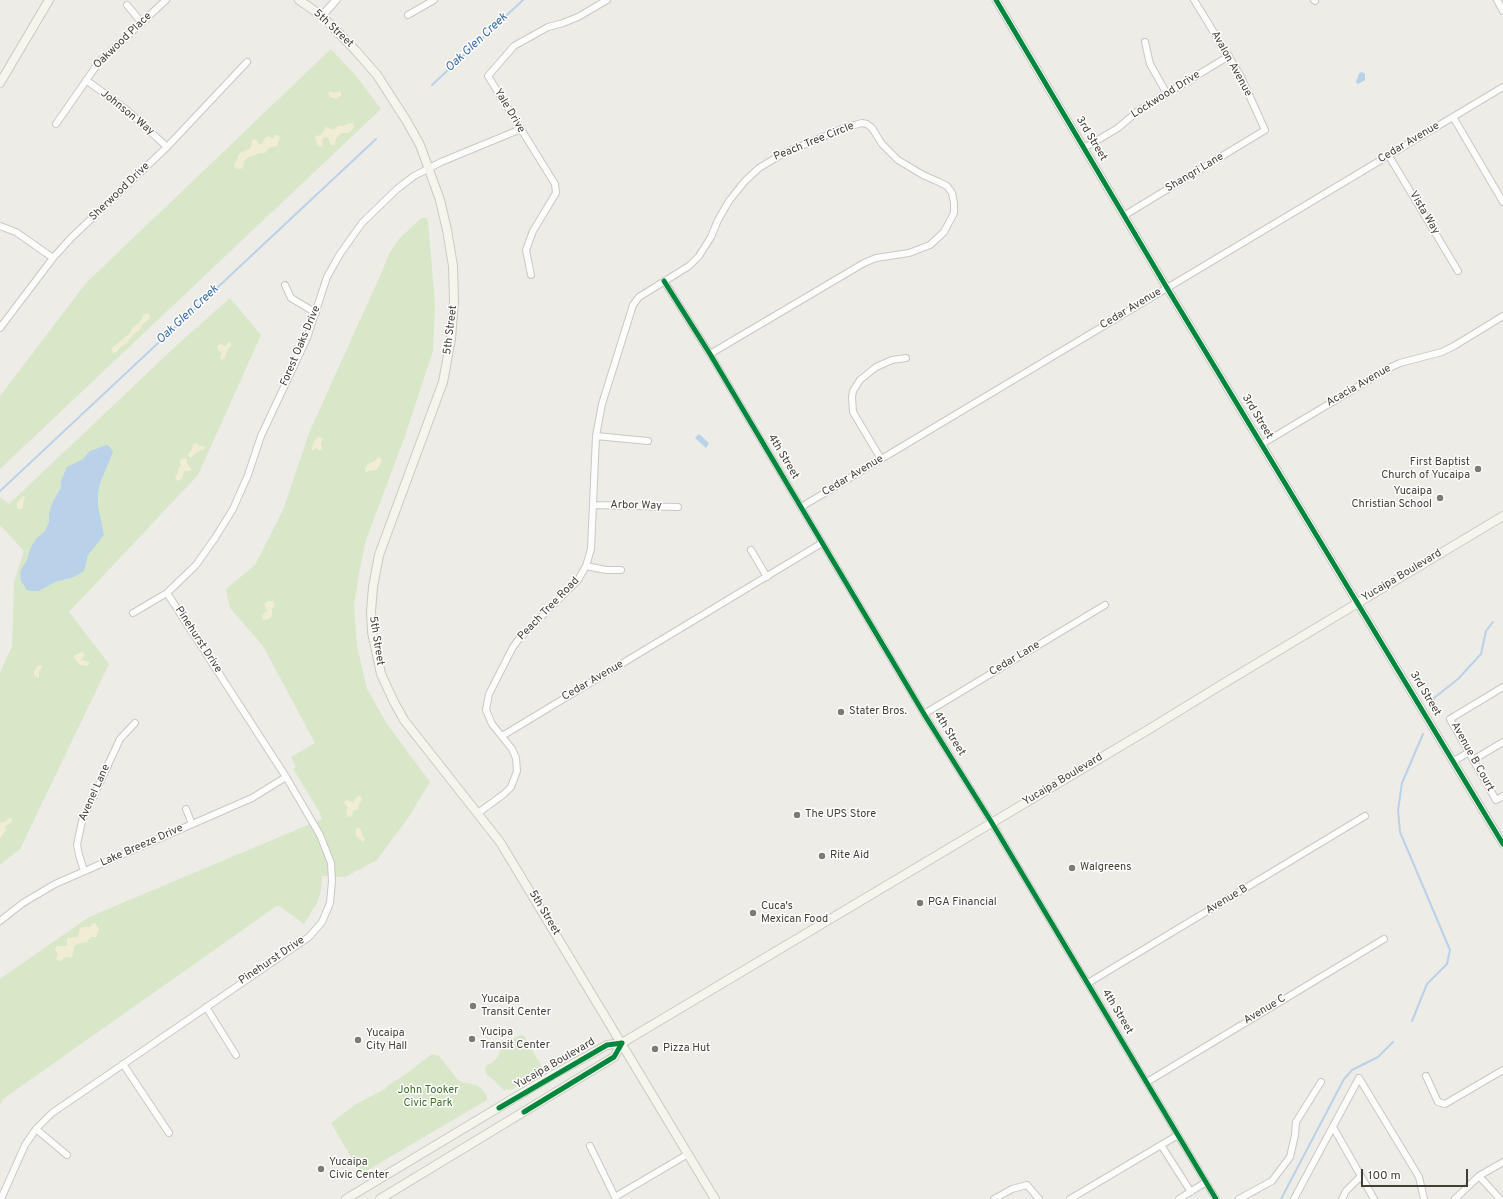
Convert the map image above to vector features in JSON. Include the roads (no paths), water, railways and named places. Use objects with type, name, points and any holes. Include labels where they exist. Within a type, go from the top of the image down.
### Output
[{"type":"main road","points":[[0,83],[49,0]]},
{"type":"main road","name":"5th Street","points":[[299,0],[322,16],[377,75],[420,145],[440,200],[447,230],[452,266],[454,300],[451,339],[443,382],[379,554],[373,587],[371,611],[372,632],[381,674],[397,708],[420,742],[478,812],[500,842],[715,1199]]},
{"type":"main road","name":"Yucaipa Boulevard","points":[[346,1199],[558,1072],[607,1045],[622,1044],[1193,704],[1221,685],[1503,516]]},
{"type":"main road","name":"Yucaipa Boulevard","points":[[380,1199],[614,1057],[622,1044]]},
{"type":"street","name":"Oakwood Place","points":[[56,124],[99,62],[166,0]]},
{"type":"street","points":[[322,16],[336,0]]},
{"type":"street","points":[[408,15],[434,0]]},
{"type":"street","name":"Yale Drive","points":[[531,275],[526,250],[533,231],[556,193],[554,184],[488,76],[514,46],[548,27],[578,17],[607,0]]},
{"type":"street","name":"3rd Street","points":[[996,0],[1167,288],[1503,844]]},
{"type":"street","name":"Avalon Avenue","points":[[1194,0],[1229,56],[1257,110],[1265,130]]},
{"type":"street","points":[[1496,0],[1503,11]]},
{"type":"street","points":[[127,5],[142,23]]},
{"type":"street","points":[[1145,42],[1150,64],[1168,94]]},
{"type":"street","name":"Lockwood Drive","points":[[1084,148],[1118,128],[1138,111],[1229,56]]},
{"type":"street","name":"Sherwood Drive","points":[[0,328],[53,258],[71,238],[167,147],[247,62]]},
{"type":"street","name":"Johnson Way","points":[[86,80],[128,111],[167,147]]},
{"type":"street","name":"Cedar Avenue","points":[[801,507],[1503,87]]},
{"type":"street","points":[[1453,117],[1503,202]]},
{"type":"street","name":"Peach Tree Circle","points":[[664,281],[689,266],[699,256],[729,201],[736,191],[759,168],[784,153],[856,124],[867,124],[872,128],[882,144],[898,160],[923,175],[947,186],[952,193],[954,213],[944,232],[930,245],[908,253],[876,258],[864,263],[710,354]]},
{"type":"street","name":"Forest Oaks Drive","points":[[133,613],[167,593],[196,565],[216,538],[233,508],[248,475],[262,436],[307,338],[327,277],[340,254],[362,223],[404,182],[414,176],[429,168],[521,129]]},
{"type":"street","name":"Shangri Lane","points":[[1124,215],[1265,130]]},
{"type":"street","name":"Vista Way","points":[[1389,156],[1458,271]]},
{"type":"street","points":[[0,226],[16,232],[53,258]]},
{"type":"street","name":"Peach Tree Road","points":[[478,812],[504,794],[511,787],[517,771],[516,758],[508,743],[492,724],[486,710],[489,694],[513,647],[519,639],[578,580],[586,566],[591,549],[596,436],[602,404],[633,305],[639,297],[664,281]]},
{"type":"street","name":"4th Street","points":[[664,281],[710,354],[924,714],[992,823],[1216,1199]]},
{"type":"street","points":[[285,285],[291,298],[316,313]]},
{"type":"street","name":"Acacia Avenue","points":[[1262,444],[1389,368],[1400,363],[1442,352],[1503,316]]},
{"type":"street","points":[[881,459],[853,412],[853,391],[860,380],[876,368],[892,360],[906,358]]},
{"type":"street","points":[[596,436],[648,441]]},
{"type":"street","name":"Arbor Way","points":[[594,505],[678,507]]},
{"type":"street","name":"Cedar Avenue","points":[[502,736],[822,543]]},
{"type":"street","points":[[751,550],[767,577]]},
{"type":"street","name":"Peach Tree Road","points":[[586,566],[606,570],[622,570]]},
{"type":"street","name":"Pinehurst Drive","points":[[1,1199],[22,1151],[36,1129],[52,1113],[309,936],[322,922],[330,903],[332,881],[331,863],[320,836],[286,776],[167,593]]},
{"type":"street","name":"Cedar Lane","points":[[924,714],[1105,605]]},
{"type":"street","name":"Avenue B Court","points":[[1503,688],[1450,719],[1496,800],[1503,796]]},
{"type":"street","name":"Avenel Lane","points":[[84,871],[78,855],[77,845],[82,821],[120,739],[135,723]]},
{"type":"street","points":[[1473,760],[1503,742]]},
{"type":"street","points":[[1454,761],[1469,752]]},
{"type":"street","name":"Lake Breeze Drive","points":[[0,921],[24,903],[55,884],[252,798],[286,776]]},
{"type":"street","points":[[186,809],[192,824]]},
{"type":"street","name":"Avenue B","points":[[1088,983],[1365,816]]},
{"type":"street","name":"Avenue C","points":[[1147,1082],[1384,939]]},
{"type":"street","points":[[206,1007],[236,1054]]},
{"type":"street","points":[[123,1064],[169,1133]]},
{"type":"street","points":[[1426,1076],[1438,1102],[1445,1104],[1503,1070]]},
{"type":"street","points":[[1294,1199],[1359,1078],[1418,1177],[1424,1199]]},
{"type":"street","points":[[1239,1199],[1272,1180],[1290,1156],[1295,1135],[1296,1122],[1321,1082]]},
{"type":"street","points":[[1333,1127],[1374,1199]]},
{"type":"street","points":[[36,1129],[67,1155]]},
{"type":"street","points":[[1070,1199],[1178,1135]]},
{"type":"street","points":[[1161,1145],[1191,1192]]},
{"type":"street","points":[[590,1146],[615,1197],[688,1154]]},
{"type":"street","points":[[1455,1199],[1479,1176],[1503,1162]]},
{"type":"street","points":[[1342,1199],[1346,1191],[1361,1176]]},
{"type":"street","points":[[1479,1176],[1500,1199]]},
{"type":"street","points":[[1179,1199],[1206,1182]]},
{"type":"street","points":[[994,1199],[1012,1189],[1027,1184],[1039,1199]]},
{"type":"water","points":[[1362,72],[1365,74],[1365,80],[1358,84],[1356,82],[1359,73]]},
{"type":"water","points":[[699,434],[709,443],[706,448],[695,438]]},
{"type":"water","points":[[107,445],[113,452],[100,483],[98,492],[98,506],[104,535],[88,555],[84,571],[74,577],[55,582],[39,591],[27,590],[21,581],[20,573],[27,560],[31,547],[36,539],[45,531],[49,522],[49,513],[53,501],[61,488],[61,481],[67,467],[83,459],[90,451]]},
{"type":"waterway","name":"Oak Glen Creek","points":[[432,85],[523,0]]},
{"type":"waterway","name":"Oak Glen Creek","points":[[0,491],[376,139]]},
{"type":"waterway","points":[[1432,709],[1434,698],[1458,679],[1481,654],[1486,631],[1493,622]]},
{"type":"waterway","points":[[1412,1021],[1427,984],[1447,964],[1450,950],[1400,832],[1398,810],[1402,783],[1423,734]]},
{"type":"waterway","points":[[1281,1199],[1344,1079],[1352,1070],[1378,1057],[1393,1042]]},
{"type":"place","name":"First Baptist Church of Yucaipa","points":[[1478,469]]},
{"type":"place","name":"Yucaipa Christian School","points":[[1440,498]]},
{"type":"place","name":"Stater Bros.","points":[[841,712]]},
{"type":"place","name":"The UPS Store","points":[[797,815]]},
{"type":"place","name":"Rite Aid","points":[[822,856]]},
{"type":"place","name":"Walgreens","points":[[1072,868]]},
{"type":"place","name":"PGA Financial","points":[[920,903]]},
{"type":"place","name":"Cuca's Mexican Food","points":[[753,913]]},
{"type":"place","name":"Yucaipa Transit Center","points":[[473,1006]]},
{"type":"place","name":"Yucipa Transit Center","points":[[472,1039]]},
{"type":"place","name":"Yucaipa City Hall","points":[[358,1040]]},
{"type":"place","name":"Pizza Hut","points":[[655,1049]]},
{"type":"place","name":"Yucaipa Civic Center","points":[[321,1169]]},
{"type":"park label","name":"John Tooker Civic Park","points":[[428,1097]]}]
